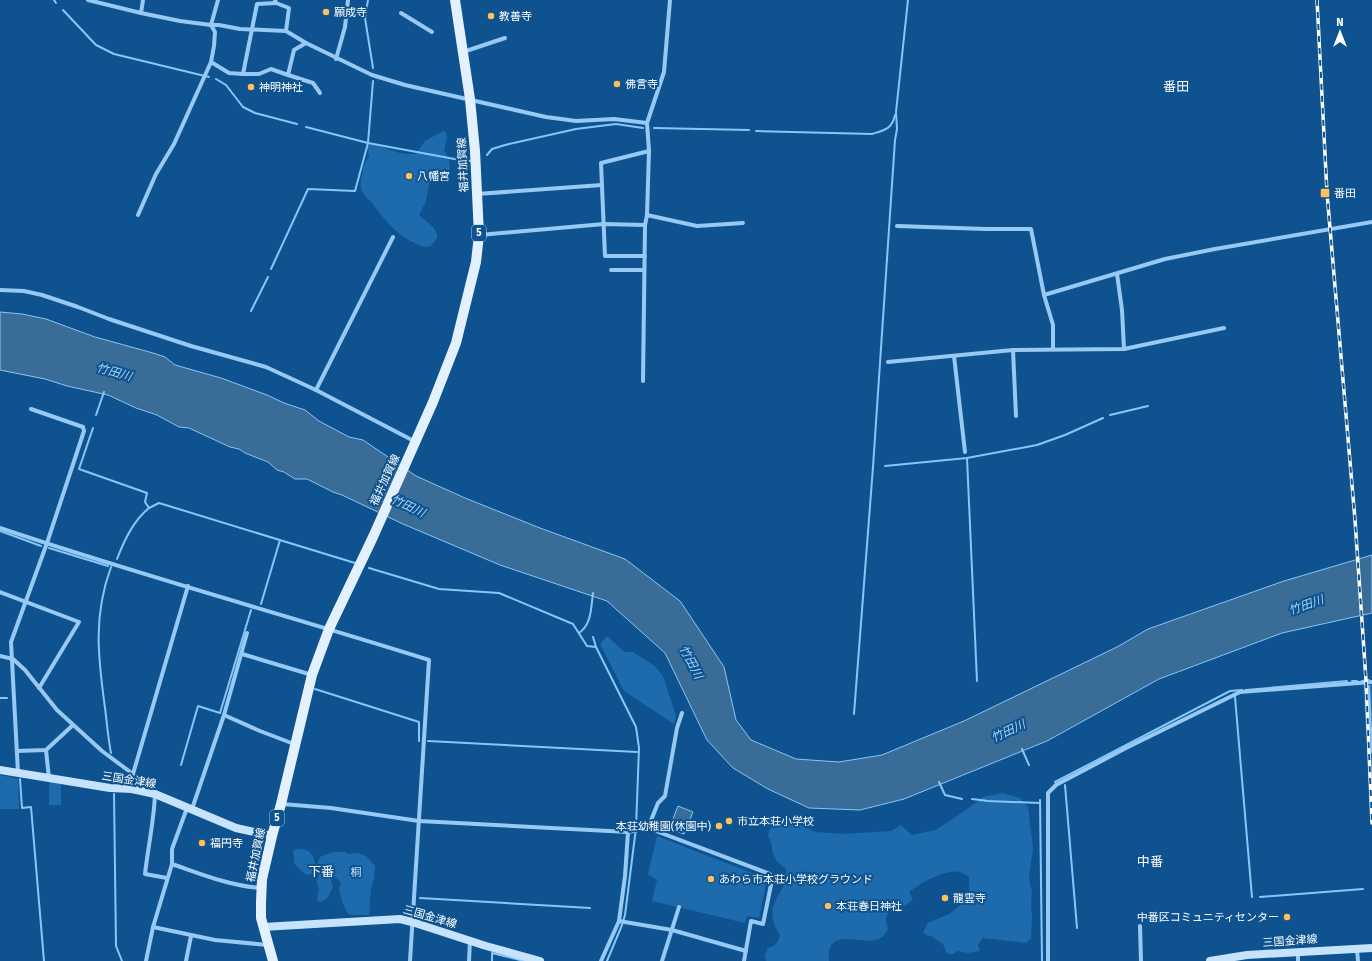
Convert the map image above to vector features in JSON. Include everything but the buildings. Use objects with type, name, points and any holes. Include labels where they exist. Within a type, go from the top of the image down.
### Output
[{"type":"main road","name":"福井加賀線","points":[[273,961],[263,927],[261,914],[261,888],[272,836],[312,675],[329,629],[410,456],[456,343],[476,262],[479,235],[475,150],[470,99],[455,0]]},
{"type":"main road","name":"三国金津線","points":[[0,770],[110,788],[132,789],[156,794],[236,828],[272,836]]},
{"type":"main road","name":"三国金津線","points":[[263,927],[400,919],[540,961]]},
{"type":"main road","name":"三国金津線","points":[[1210,961],[1298,952],[1372,948]]},
{"type":"street","points":[[88,0],[180,21],[220,25],[240,29],[286,31],[336,59],[383,79],[546,117],[576,120],[614,118],[647,123]]},
{"type":"street","points":[[141,13],[143,0]]},
{"type":"street","points":[[138,215],[156,174],[174,144],[211,62],[215,32],[212,25],[218,0]]},
{"type":"street","points":[[336,59],[345,27],[348,0]]},
{"type":"street","points":[[643,381],[645,225],[647,215],[649,151],[647,123],[664,72],[670,0]]},
{"type":"street","points":[[243,74],[257,4],[276,1],[289,8],[286,31]]},
{"type":"street","points":[[401,13],[432,32]]},
{"type":"street","points":[[463,52],[505,38]]},
{"type":"street","points":[[288,75],[294,50],[306,43]]},
{"type":"street","points":[[211,62],[229,72],[243,74],[259,74],[271,70],[313,83],[320,93]]},
{"type":"street","points":[[645,256],[605,256],[601,163],[649,151]]},
{"type":"street","points":[[477,194],[602,185]]},
{"type":"street","points":[[647,215],[697,226],[743,223]]},
{"type":"street","points":[[1044,295],[1165,259],[1372,222]]},
{"type":"street","points":[[479,235],[604,224],[645,225]]},
{"type":"street","points":[[898,226],[1030,229],[1044,295],[1053,325],[1053,348]]},
{"type":"street","points":[[316,390],[393,236]]},
{"type":"street","points":[[611,270],[644,270]]},
{"type":"street","points":[[1117,274],[1122,310],[1124,348]]},
{"type":"street","points":[[0,290],[24,291],[42,295],[117,322],[191,346],[266,367],[316,390],[416,442]]},
{"type":"street","points":[[888,362],[1013,350],[1053,348],[1124,348],[1224,328]]},
{"type":"street","points":[[1013,350],[1016,416]]},
{"type":"street","points":[[954,356],[965,452]]},
{"type":"street","points":[[18,773],[12,642],[25,601],[47,544],[84,431],[83,427],[31,409]]},
{"type":"street","points":[[0,528],[47,544],[429,660],[410,961]]},
{"type":"street","points":[[132,789],[133,774],[188,586]]},
{"type":"street","points":[[0,592],[79,622],[39,688]]},
{"type":"street","points":[[146,961],[153,927],[172,864],[172,849],[224,715],[247,633]]},
{"type":"street","points":[[242,654],[312,675]]},
{"type":"street","points":[[0,656],[13,659],[25,670],[57,710],[110,758],[133,774]]},
{"type":"street","points":[[1048,961],[1048,793],[1056,785],[1126,748],[1240,692],[1372,682]]},
{"type":"street","points":[[648,828],[658,803],[665,796],[677,728],[682,713]]},
{"type":"street","points":[[224,715],[260,732],[295,744]]},
{"type":"street","points":[[17,751],[46,750],[73,725]]},
{"type":"street","points":[[46,750],[49,778]]},
{"type":"street","points":[[156,794],[145,874],[167,878]]},
{"type":"street","points":[[281,804],[331,808],[419,821],[628,832],[648,828],[770,874],[769,878],[772,880],[763,924],[751,921],[744,961]]},
{"type":"street","points":[[601,961],[619,921],[626,876],[628,832]]},
{"type":"street","points":[[172,864],[222,882],[261,888]]},
{"type":"street","points":[[662,961],[679,907]]},
{"type":"street","points":[[619,921],[672,930],[746,951]]},
{"type":"street","points":[[1140,926],[1141,961]]},
{"type":"street","points":[[153,927],[215,940],[268,945]]},
{"type":"street","points":[[186,961],[191,936]]},
{"type":"street","points":[[469,961],[470,940]]},
{"type":"street","points":[[1357,948],[1358,961]]},
{"type":"street","points":[[1298,952],[1298,961]]},
{"type":"green space","points":[[443,131],[446,132],[447,138],[444,150],[449,159],[450,173],[446,178],[433,180],[429,184],[426,201],[419,215],[437,233],[437,238],[429,247],[425,247],[410,241],[397,232],[363,193],[361,188],[361,179],[365,163],[369,156],[367,149],[369,145],[373,144],[399,153],[416,154],[425,141]]},
{"type":"green space","points":[[607,636],[624,652],[633,652],[655,666],[663,676],[676,716],[674,724],[624,691],[600,644]]},
{"type":"green space","points":[[1363,685],[1372,685],[1372,822]]},
{"type":"green space","points":[[0,775],[18,779],[19,809],[0,809]]},
{"type":"green space","points":[[49,781],[61,784],[61,805],[49,805]]},
{"type":"green space","points":[[1003,793],[1020,798],[1028,807],[1033,848],[1029,879],[1032,892],[1032,916],[1031,938],[1026,943],[983,938],[978,945],[980,951],[968,953],[958,951],[951,955],[946,952],[943,944],[923,932],[928,923],[949,914],[962,904],[969,891],[969,877],[960,872],[954,872],[933,878],[909,892],[913,899],[903,906],[891,909],[886,918],[888,929],[883,936],[876,940],[839,940],[830,948],[829,961],[766,961],[765,956],[768,948],[776,943],[780,935],[774,924],[772,915],[773,907],[783,887],[786,869],[780,864],[773,854],[768,835],[773,822],[784,818],[816,832],[843,834],[891,831],[901,825],[912,835],[936,830],[983,797]]},
{"type":"green space","name":"あわら市本荘小学校グラウンド","points":[[657,836],[767,879],[759,918],[747,916],[745,923],[652,901],[657,880],[648,874]]},
{"type":"green space","points":[[296,849],[306,850],[311,854],[315,863],[313,873],[309,875],[305,874],[294,863],[293,851]]},
{"type":"green space","name":"桐","points":[[333,852],[345,852],[348,854],[357,853],[366,856],[375,866],[374,879],[371,888],[369,915],[349,915],[341,899],[339,889],[340,882],[335,877],[331,878],[333,886],[325,900],[319,902],[317,900],[319,890],[317,882],[319,873],[317,865],[320,857]]},
{"type":"water","name":"竹田川","points":[[0,312],[22,314],[46,319],[95,337],[153,353],[165,357],[175,365],[221,378],[305,410],[319,421],[349,437],[363,440],[416,476],[465,498],[540,528],[625,559],[680,601],[724,667],[736,720],[751,740],[796,759],[839,762],[882,755],[964,721],[1117,647],[1148,629],[1284,581],[1372,555],[1372,613],[1282,633],[1159,679],[1047,741],[904,799],[860,810],[809,808],[768,789],[733,768],[707,740],[665,653],[607,601],[500,565],[403,524],[307,479],[295,479],[284,472],[277,470],[268,462],[239,449],[230,447],[189,428],[179,427],[157,415],[136,408],[108,395],[67,386],[45,379],[0,370]]},
{"type":"water","points":[[678,806],[693,812],[684,834],[669,829]]},
{"type":"waterway","points":[[368,0],[365,18],[373,68]]},
{"type":"waterway","points":[[854,714],[897,129],[896,112],[908,0]]},
{"type":"waterway","points":[[63,10],[96,45],[114,54],[209,77]]},
{"type":"waterway","points":[[216,79],[226,85],[243,107],[255,113],[297,124]]},
{"type":"waterway","points":[[271,269],[308,189],[355,191],[368,143],[373,81]]},
{"type":"waterway","points":[[756,131],[872,134],[890,126],[895,115]]},
{"type":"waterway","points":[[487,155],[492,149],[505,145],[576,129],[616,124],[643,128]]},
{"type":"waterway","points":[[306,127],[368,143],[472,161]]},
{"type":"waterway","points":[[654,128],[749,130]]},
{"type":"waterway","points":[[251,311],[268,277]]},
{"type":"waterway","points":[[96,415],[104,392]]},
{"type":"waterway","points":[[1110,415],[1148,406]]},
{"type":"waterway","points":[[885,466],[967,458],[1037,445],[1065,435],[1103,418]]},
{"type":"waterway","points":[[93,428],[79,469],[147,493],[145,502],[149,508],[159,503],[355,563]]},
{"type":"waterway","points":[[967,458],[977,681]]},
{"type":"waterway","points":[[117,559],[126,538],[134,525],[149,508]]},
{"type":"waterway","points":[[0,531],[41,546]]},
{"type":"waterway","points":[[261,604],[280,540]]},
{"type":"waterway","points":[[49,548],[108,566]]},
{"type":"waterway","points":[[111,567],[101,603],[99,620],[99,654],[111,753]]},
{"type":"waterway","points":[[369,568],[439,589],[499,593],[573,624],[587,646],[596,647]]},
{"type":"waterway","points":[[579,633],[589,620],[593,593]]},
{"type":"waterway","points":[[181,765],[198,706],[220,713],[251,610]]},
{"type":"waterway","points":[[593,637],[596,647],[636,727],[639,748],[636,828],[625,915],[607,961]]},
{"type":"waterway","points":[[1362,681],[1369,680]]},
{"type":"waterway","points":[[1246,690],[1347,681]]},
{"type":"waterway","points":[[1352,681],[1357,681]]},
{"type":"waterway","points":[[1369,686],[1372,752]]},
{"type":"waterway","points":[[315,689],[419,722],[419,741]]},
{"type":"waterway","points":[[1055,782],[1230,691],[1242,690]]},
{"type":"waterway","points":[[1235,697],[1252,897]]},
{"type":"waterway","points":[[0,698],[7,698]]},
{"type":"waterway","points":[[428,741],[637,752]]},
{"type":"waterway","points":[[1022,749],[1029,765]]},
{"type":"waterway","points":[[20,779],[22,808],[31,807],[44,961]]},
{"type":"waterway","points":[[939,782],[945,795],[962,799]]},
{"type":"waterway","points":[[1065,785],[1077,928]]},
{"type":"waterway","points":[[114,794],[116,946],[122,961]]},
{"type":"waterway","points":[[972,799],[1040,803]]},
{"type":"waterway","points":[[1040,800],[1042,961]]},
{"type":"waterway","points":[[1260,897],[1363,889]]},
{"type":"waterway","points":[[420,898],[590,908]]},
{"type":"waterway","points":[[492,961],[492,953],[524,961]]},
{"type":"railway","points":[[1317,0],[1327,193],[1355,520],[1366,680],[1372,823]]},
{"type":"place","name":"願成寺","points":[[326,12]]},
{"type":"place","name":"教善寺","points":[[491,16]]},
{"type":"place","name":"佛言寺","points":[[617,84]]},
{"type":"place","name":"神明神社","points":[[251,87]]},
{"type":"place","name":"八幡宮","points":[[409,176]]},
{"type":"place","name":"番田","points":[[1325,193]]},
{"type":"place","name":"市立本荘小学校","points":[[729,821]]},
{"type":"place","name":"本荘幼稚園(休園中)","points":[[719,826]]},
{"type":"place","name":"福円寺","points":[[202,843]]},
{"type":"place","name":"あわら市本荘小学校グラウンド","points":[[711,879]]},
{"type":"place","name":"龍雲寺","points":[[945,898]]},
{"type":"place","name":"本荘春日神社","points":[[828,906]]},
{"type":"place","name":"中番区コミュニティセンター","points":[[1287,917]]},
{"type":"district","name":"番田","points":[[1176,86]]},
{"type":"district","name":"中番","points":[[1150,861]]},
{"type":"district","name":"下番","points":[[321,871]]}]
